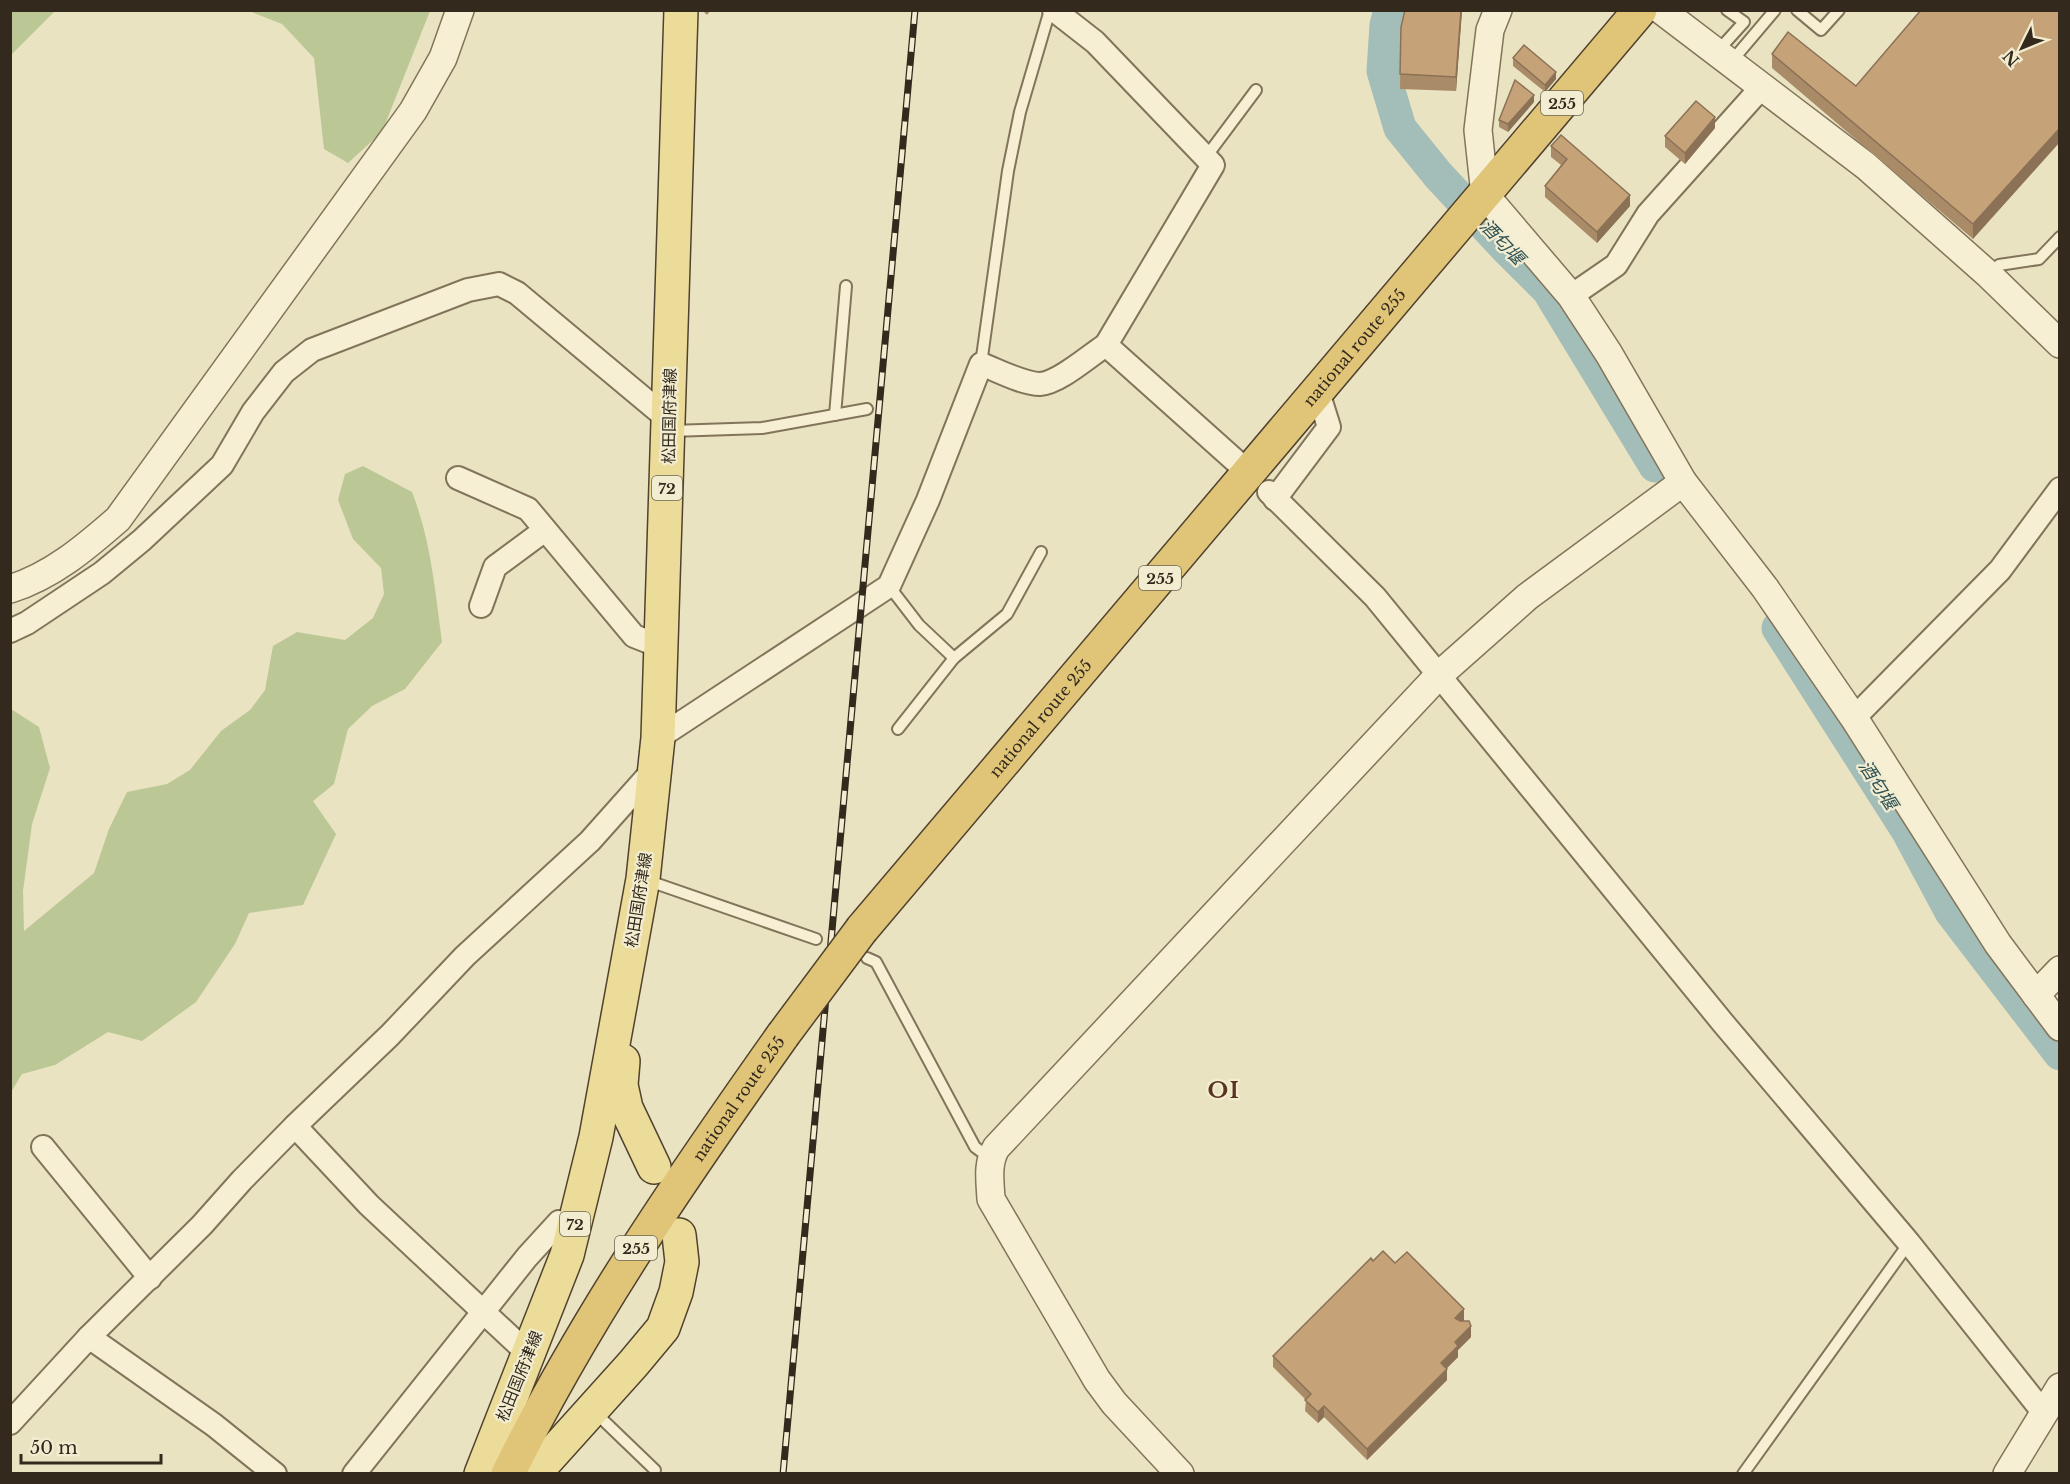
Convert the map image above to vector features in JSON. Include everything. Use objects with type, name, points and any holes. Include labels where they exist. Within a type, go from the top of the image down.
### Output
[{"type":"highway","name":"national route 255","points":[[508,1473],[618,1276],[719,1125],[783,1035],[865,943],[1318,392],[1640,10]]},
{"type":"main road","name":"松田国府津線","points":[[481,1473],[567,1255],[596,1137],[643,879],[657,753],[662,647],[681,10]]},
{"type":"main road","name":"松田国府津線","points":[[628,963],[621,1085],[626,1108],[654,1167]]},
{"type":"main road","points":[[534,1473],[663,1328],[676,1292],[682,1262],[679,1235]]},
{"type":"street","points":[[10,589],[27,584],[76,555],[118,519],[413,111],[443,58],[460,10]]},
{"type":"street","points":[[10,1423],[89,1337],[202,1225],[295,1125],[390,1035],[465,956],[590,841],[657,753],[889,586],[928,500],[981,364],[1022,380],[1041,384],[1057,378],[1106,345],[1213,165],[1095,42],[1052,10]]},
{"type":"street","points":[[1498,10],[1490,30],[1478,130],[1482,199],[1571,296],[1609,354],[1683,482],[1765,588],[1854,718],[1998,944],[2060,1027]]},
{"type":"street","points":[[1661,10],[1866,166],[1989,275],[2060,344]]},
{"type":"street","points":[[1571,296],[1616,265],[1648,214],[1761,88]]},
{"type":"street","points":[[10,631],[27,623],[102,573],[142,540],[222,465],[259,404],[284,372],[312,350],[468,290],[499,284],[517,293],[668,425]]},
{"type":"street","points":[[1106,345],[1239,464]]},
{"type":"street","points":[[1318,392],[1329,427],[1272,496],[1375,597],[1716,1014],[1909,1243],[2043,1412]]},
{"type":"street","points":[[458,478],[528,509],[634,636],[662,647]]},
{"type":"street","points":[[1180,1473],[1114,1403],[1096,1380],[992,1199],[989,1175],[990,1158],[996,1148],[1438,676],[1527,597],[1683,482]]},
{"type":"street","points":[[1854,718],[2000,570],[2060,489]]},
{"type":"street","points":[[481,606],[495,567],[545,530]]},
{"type":"street","points":[[2036,995],[2060,970]]},
{"type":"street","points":[[295,1125],[369,1205],[518,1345],[487,1420],[499,1427]]},
{"type":"street","points":[[43,1147],[150,1278]]},
{"type":"street","points":[[354,1473],[527,1257],[559,1222]]},
{"type":"street","points":[[89,1337],[214,1425],[275,1473]]},
{"type":"street","points":[[2007,1473],[2060,1387]]},
{"type":"lane","points":[[981,364],[1008,171],[1020,112],[1052,10]]},
{"type":"lane","points":[[1723,58],[1744,22],[1727,10]]},
{"type":"lane","points":[[1723,58],[1776,10]]},
{"type":"lane","points":[[1797,10],[1821,30],[1839,10]]},
{"type":"lane","points":[[1206,157],[1256,90]]},
{"type":"lane","points":[[1989,275],[1999,265],[2039,259],[2060,237]]},
{"type":"lane","points":[[835,415],[846,286]]},
{"type":"lane","points":[[668,425],[762,428],[867,409]]},
{"type":"lane","points":[[898,729],[954,658],[1007,614],[1041,552]]},
{"type":"lane","points":[[889,586],[919,625],[954,658]]},
{"type":"lane","points":[[643,879],[816,939]]},
{"type":"lane","points":[[865,943],[975,1147],[990,1158]]},
{"type":"lane","points":[[1743,1473],[1909,1243]]},
{"type":"lane","points":[[603,1420],[655,1472]]},
{"type":"green space","points":[[10,11],[55,11],[11,55]]},
{"type":"green space","points":[[249,11],[430,11],[382,132],[348,163],[324,149],[314,58],[282,24]]},
{"type":"green space","points":[[363,466],[412,492],[428,547],[442,642],[405,689],[372,706],[348,729],[334,784],[313,801],[336,834],[303,905],[249,913],[235,944],[196,1002],[142,1041],[108,1032],[55,1065],[22,1074],[11,1092],[11,709],[39,727],[50,768],[32,824],[23,891],[24,931],[94,873],[109,829],[127,792],[167,784],[190,770],[221,731],[250,710],[265,690],[273,646],[297,632],[345,640],[373,618],[384,594],[381,568],[353,539],[338,500],[345,474]]},
{"type":"building","points":[[1405,10],[1461,10],[1456,77],[1400,74],[1401,27]]},
{"type":"building","points":[[1921,10],[2060,10],[2060,128],[1973,224],[1772,54],[1788,32],[1856,86]]},
{"type":"building","points":[[1524,45],[1556,72],[1545,85],[1513,58]]},
{"type":"building","points":[[1515,80],[1534,95],[1508,124],[1499,120]]},
{"type":"building","points":[[1696,101],[1715,117],[1685,153],[1665,136]]},
{"type":"building","points":[[1561,135],[1630,195],[1597,232],[1545,186],[1567,159],[1551,146]]},
{"type":"building","points":[[1383,1251],[1395,1263],[1407,1252],[1464,1309],[1455,1318],[1460,1321],[1469,1321],[1471,1326],[1455,1342],[1458,1346],[1441,1363],[1447,1369],[1367,1449],[1324,1406],[1318,1412],[1305,1400],[1311,1394],[1273,1356],[1371,1258],[1373,1261]]},
{"type":"waterway","name":"酒匂堰","points":[[1390,10],[1386,25],[1383,71],[1400,128],[1438,175],[1548,290],[1655,466]]},
{"type":"waterway","name":"酒匂堰","points":[[1778,628],[1907,830],[1951,912],[2060,1054]]},
{"type":"railway","points":[[783,1474],[915,10]]},
{"type":"district","name":"OI","points":[[1224,1090]]}]
